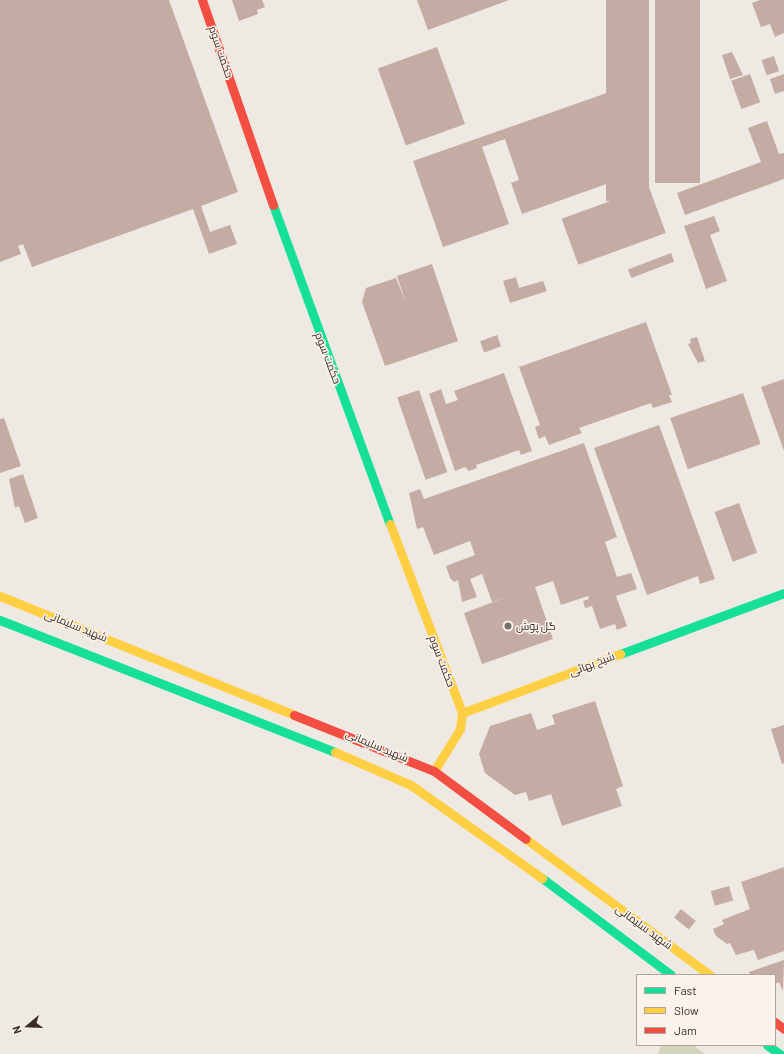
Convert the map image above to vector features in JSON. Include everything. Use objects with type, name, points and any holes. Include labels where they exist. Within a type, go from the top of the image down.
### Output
[{"type":"main road","name":"حکمت سوم","points":[[202,0],[312,316],[462,713]]},
{"type":"main road","name":"شیخ بهائی","points":[[462,713],[784,593]]},
{"type":"main road","name":"شهید سلیمانی","points":[[0,596],[434,771],[709,974]]},
{"type":"main road","name":"شهید سلیمانی","points":[[0,620],[358,761],[411,785],[462,819],[670,974]]},
{"type":"main road","points":[[434,771],[460,729],[462,713]]},
{"type":"main road","points":[[776,1023],[784,1029]]},
{"type":"main road","points":[[768,1046],[780,1054]]},
{"type":"green space","points":[[661,1046],[694,1046],[705,1054],[658,1054]]},
{"type":"building","points":[[0,0],[169,0],[238,192],[201,206],[210,232],[230,225],[237,244],[209,254],[193,209],[32,267],[23,244],[18,246],[21,254],[0,262]]},
{"type":"building","points":[[232,0],[262,0],[265,7],[257,10],[258,14],[239,21]]},
{"type":"building","points":[[417,0],[509,0],[428,30]]},
{"type":"building","points":[[606,0],[649,0],[649,201],[606,201]]},
{"type":"building","points":[[655,0],[700,0],[700,183],[655,183]]},
{"type":"building","points":[[760,0],[784,0],[784,33],[775,37],[770,24],[761,27],[752,3]]},
{"type":"building","points":[[437,47],[465,124],[406,146],[378,69]]},
{"type":"building","points":[[732,52],[743,75],[730,79],[722,55]]},
{"type":"building","points":[[774,56],[779,71],[767,75],[762,60]]},
{"type":"building","points":[[750,74],[760,102],[741,109],[731,81]]},
{"type":"building","points":[[784,74],[784,91],[775,94],[770,79]]},
{"type":"building","points":[[618,89],[646,170],[522,214],[511,183],[519,180],[505,139],[482,147],[509,224],[443,247],[413,161]]},
{"type":"building","points":[[767,121],[779,154],[784,153],[784,179],[685,215],[677,193],[761,162],[748,128]]},
{"type":"building","points":[[649,187],[666,233],[578,265],[562,219]]},
{"type":"building","points":[[714,216],[720,231],[710,235],[727,281],[706,289],[684,226]]},
{"type":"building","points":[[671,253],[674,261],[631,278],[628,269]]},
{"type":"building","points":[[432,264],[458,341],[385,366],[362,302],[366,288],[396,278],[406,303],[397,276]]},
{"type":"building","points":[[516,277],[519,288],[543,281],[547,291],[510,303],[503,281]]},
{"type":"building","points":[[646,322],[672,395],[669,395],[672,402],[653,408],[651,403],[579,428],[582,433],[549,445],[545,436],[539,439],[535,427],[540,425],[519,367]]},
{"type":"building","points":[[497,335],[501,346],[484,352],[480,341]]},
{"type":"building","points":[[697,337],[705,361],[698,363],[688,344],[691,343],[690,339]]},
{"type":"building","points":[[504,373],[532,451],[521,455],[519,450],[476,465],[477,468],[469,471],[465,467],[455,471],[429,394],[441,389],[446,404],[458,400],[454,391]]},
{"type":"building","points":[[784,379],[784,451],[761,387]]},
{"type":"building","points":[[419,390],[447,472],[426,480],[397,397]]},
{"type":"building","points":[[743,393],[761,444],[688,469],[670,418]]},
{"type":"building","points":[[4,418],[21,466],[0,473],[0,419]]},
{"type":"building","points":[[659,425],[715,579],[700,584],[698,576],[647,595],[594,448]]},
{"type":"building","points":[[584,443],[617,537],[605,542],[617,577],[631,573],[637,589],[616,596],[627,626],[617,630],[615,624],[600,629],[592,606],[585,608],[583,601],[589,599],[588,596],[561,605],[553,581],[535,587],[553,639],[482,664],[464,613],[512,595],[492,602],[482,574],[470,579],[477,597],[462,602],[458,580],[454,582],[450,578],[446,566],[475,555],[470,541],[434,555],[423,527],[417,529],[409,493],[420,489],[424,499]]},
{"type":"building","points":[[23,474],[38,518],[25,523],[19,506],[15,508],[9,479]]},
{"type":"building","points":[[739,503],[757,553],[733,562],[715,512]]},
{"type":"building","points":[[595,701],[623,786],[616,789],[622,806],[562,826],[551,794],[529,801],[526,792],[515,795],[485,773],[479,754],[490,726],[531,713],[537,730],[555,724],[552,715]]},
{"type":"building","points":[[784,725],[784,763],[782,764],[771,729]]},
{"type":"building","points":[[784,867],[784,951],[758,960],[754,950],[736,955],[730,943],[727,944],[716,936],[713,929],[724,924],[722,920],[750,909],[741,882]]},
{"type":"building","points":[[729,886],[733,900],[715,906],[711,891]]},
{"type":"building","points":[[681,909],[696,921],[689,930],[674,918]]},
{"type":"building","points":[[784,960],[783,991],[779,982],[776,984],[776,974],[750,974],[749,972]]},
{"type":"traffic: fast","points":[[273,205],[390,524]]},
{"type":"traffic: fast","points":[[620,654],[784,593]]},
{"type":"traffic: fast","points":[[0,620],[335,752]]},
{"type":"traffic: fast","points":[[542,878],[670,974]]},
{"type":"traffic: fast","points":[[768,1046],[780,1054]]},
{"type":"traffic: slow","points":[[390,524],[462,713],[460,729],[434,771]]},
{"type":"traffic: slow","points":[[0,596],[294,715]]},
{"type":"traffic: slow","points":[[462,713],[620,654]]},
{"type":"traffic: slow","points":[[335,752],[411,785],[542,878]]},
{"type":"traffic: slow","points":[[526,839],[709,974]]},
{"type":"traffic: jam","points":[[202,0],[273,205]]},
{"type":"traffic: jam","points":[[294,715],[434,771],[526,839]]},
{"type":"traffic: jam","points":[[776,1023],[784,1029]]},
{"type":"place","name":"گل پوش","points":[[508,626]]}]
